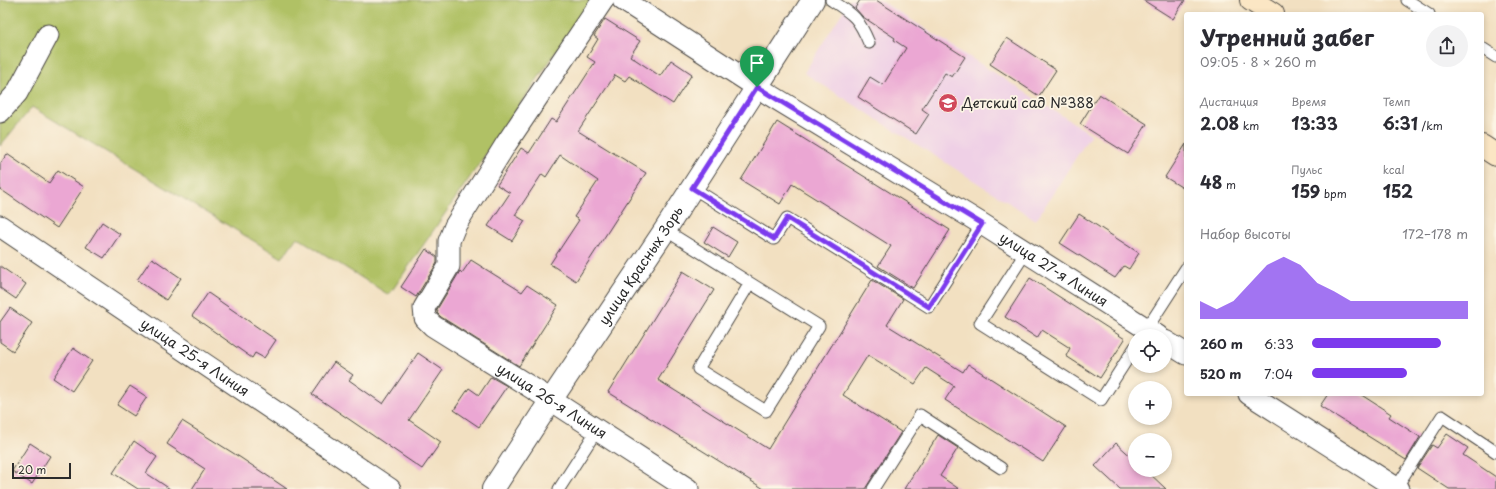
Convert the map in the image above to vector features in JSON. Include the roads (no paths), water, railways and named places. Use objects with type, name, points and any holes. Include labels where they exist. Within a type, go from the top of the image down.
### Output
[{"type":"main road","points":[[1251,0],[1270,12]]},
{"type":"street","name":"улица 26-я Линия","points":[[603,0],[506,144],[455,226],[449,241],[449,266],[424,308],[425,318],[433,326],[688,489]]},
{"type":"street","name":"улица 27-я Линия","points":[[622,0],[757,87],[982,224],[1142,329]]},
{"type":"street","name":"улица Красных Зорь","points":[[493,489],[550,400],[665,230],[813,0]]},
{"type":"street","points":[[0,112],[17,93],[48,35]]},
{"type":"street","name":"улица 25-я Линия","points":[[2,232],[390,489]]},
{"type":"street","points":[[1172,345],[1184,353]]},
{"type":"street","points":[[1252,396],[1397,488]]},
{"type":"lane","points":[[831,0],[850,12],[860,24],[868,43]]},
{"type":"lane","points":[[1407,0],[1426,12]]},
{"type":"lane","points":[[1484,49],[1496,57]]},
{"type":"lane","points":[[692,188],[774,239],[787,218],[929,307],[982,224]]},
{"type":"lane","points":[[665,230],[819,326],[766,411],[698,369],[750,283]]},
{"type":"lane","points":[[1026,252],[980,323],[1101,400],[1128,358]]},
{"type":"lane","points":[[1152,329],[1184,272]]},
{"type":"lane","points":[[873,489],[920,415],[1001,468]]},
{"type":"lane","points":[[1397,488],[1442,416],[1495,448]]},
{"type":"lane","points":[[559,489],[597,430]]},
{"type":"place","name":"Детский сад №388","points":[[948,103]]}]
